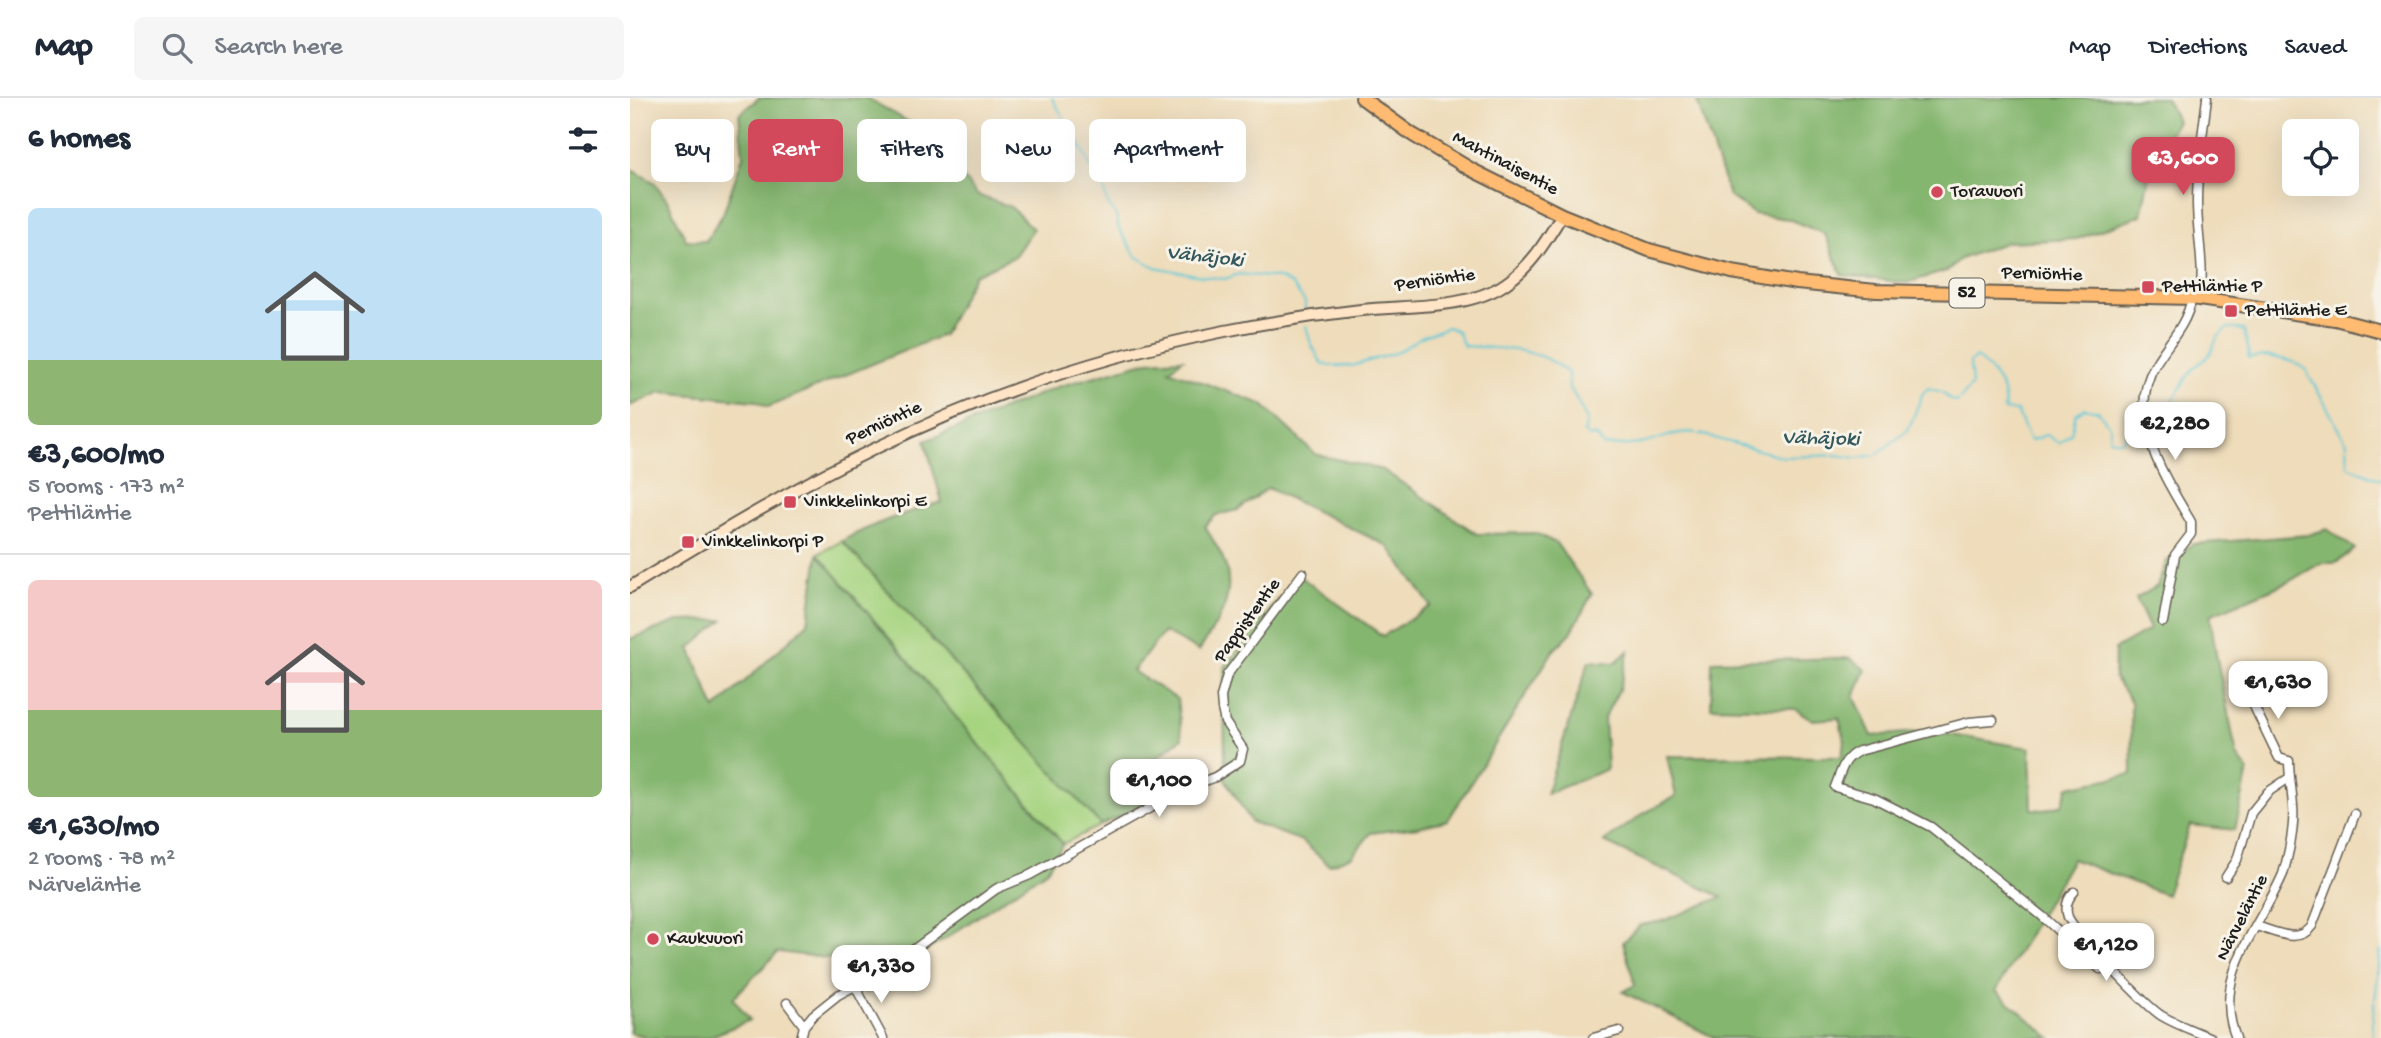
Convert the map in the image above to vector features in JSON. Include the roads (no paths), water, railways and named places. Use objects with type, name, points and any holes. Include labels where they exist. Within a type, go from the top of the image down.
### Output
[{"type":"main road","name":"Mahtinaisentie","points":[[1362,98],[1413,135],[1472,170],[1562,215]]},
{"type":"main road","name":"Perniöntie","points":[[630,587],[746,517],[876,448],[988,400],[1061,375],[1224,331],[1327,314],[1445,303],[1483,295],[1504,285],[1524,270],[1543,248],[1562,215],[1649,250],[1732,272],[1797,283],[1876,291],[2196,299],[2335,319],[2381,331]]},
{"type":"street","points":[[2163,622],[2175,555],[2190,534],[2191,522],[2153,450],[2146,426],[2143,399],[2150,373],[2189,314],[2204,276],[2197,198],[2207,98]]},
{"type":"street","name":"Pappistentie","points":[[804,1027],[838,995],[874,976],[958,919],[996,889],[1030,875],[1240,761],[1243,749],[1225,723],[1222,709],[1227,674],[1303,573]]},
{"type":"street","name":"Närveläntie","points":[[2236,1038],[2229,1022],[2229,989],[2233,971],[2275,892],[2288,857],[2294,809],[2289,761],[2279,758],[2250,700]]},
{"type":"street","points":[[1993,720],[1969,722],[1851,754],[1845,761],[1835,786],[1874,798],[1931,827],[2042,916],[2100,969]]},
{"type":"street","points":[[2226,877],[2237,860],[2255,807],[2268,792],[2289,778]]},
{"type":"street","points":[[2256,926],[2297,937],[2307,933],[2355,814]]},
{"type":"street","points":[[2074,892],[2067,904],[2068,916],[2106,962],[2153,1010],[2211,1038]]},
{"type":"street","points":[[855,986],[883,1038]]},
{"type":"street","points":[[787,1003],[804,1027],[802,1038]]},
{"type":"street","points":[[1593,1038],[1619,1031]]},
{"type":"waterway","name":"Vähäjoki","points":[[1052,98],[1089,164]]},
{"type":"waterway","name":"Vähäjoki","points":[[1101,182],[1119,229],[1136,256],[1155,267],[1201,276],[1225,279],[1239,274],[1279,278],[1292,285],[1305,302],[1305,310]]},
{"type":"waterway","name":"Vähäjoki","points":[[1306,326],[1311,344],[1321,362],[1328,366],[1352,366],[1398,352],[1421,337],[1448,327],[1457,331],[1464,346],[1532,353],[1568,373],[1569,388],[1587,420],[1584,433],[1590,437],[1595,435],[1604,446],[1635,445],[1677,434],[1695,433]]},
{"type":"waterway","name":"Vähäjoki","points":[[2152,423],[2159,422],[2188,376],[2209,355],[2220,334],[2228,328],[2244,330],[2248,358],[2269,356],[2294,362],[2306,370],[2347,443],[2348,466],[2381,480]]},
{"type":"waterway","name":"Vähäjoki","points":[[1700,434],[1784,457],[1838,455],[1856,458],[1876,455],[1908,430],[1923,393],[1928,388],[1942,392],[1950,400],[1957,402],[1972,385],[1970,363],[1976,357],[1988,368],[2001,387],[2004,410],[2017,411],[2030,441],[2046,435],[2059,443],[2071,433],[2076,414],[2085,408],[2098,411],[2110,427],[2109,439],[2122,441],[2133,427],[2143,423]]},
{"type":"waterway","points":[[2373,1038],[2372,1024],[2381,950]]},
{"type":"place","name":"Toravuori","points":[[1937,192]]},
{"type":"place","name":"Pettiläntie P","points":[[2148,287]]},
{"type":"place","name":"Pettiläntie E","points":[[2231,311]]},
{"type":"place","name":"Vinkkelinkorpi E","points":[[790,502]]},
{"type":"place","name":"Vinkkelinkorpi P","points":[[688,542]]},
{"type":"place","name":"Kaukvuori","points":[[653,939]]}]
